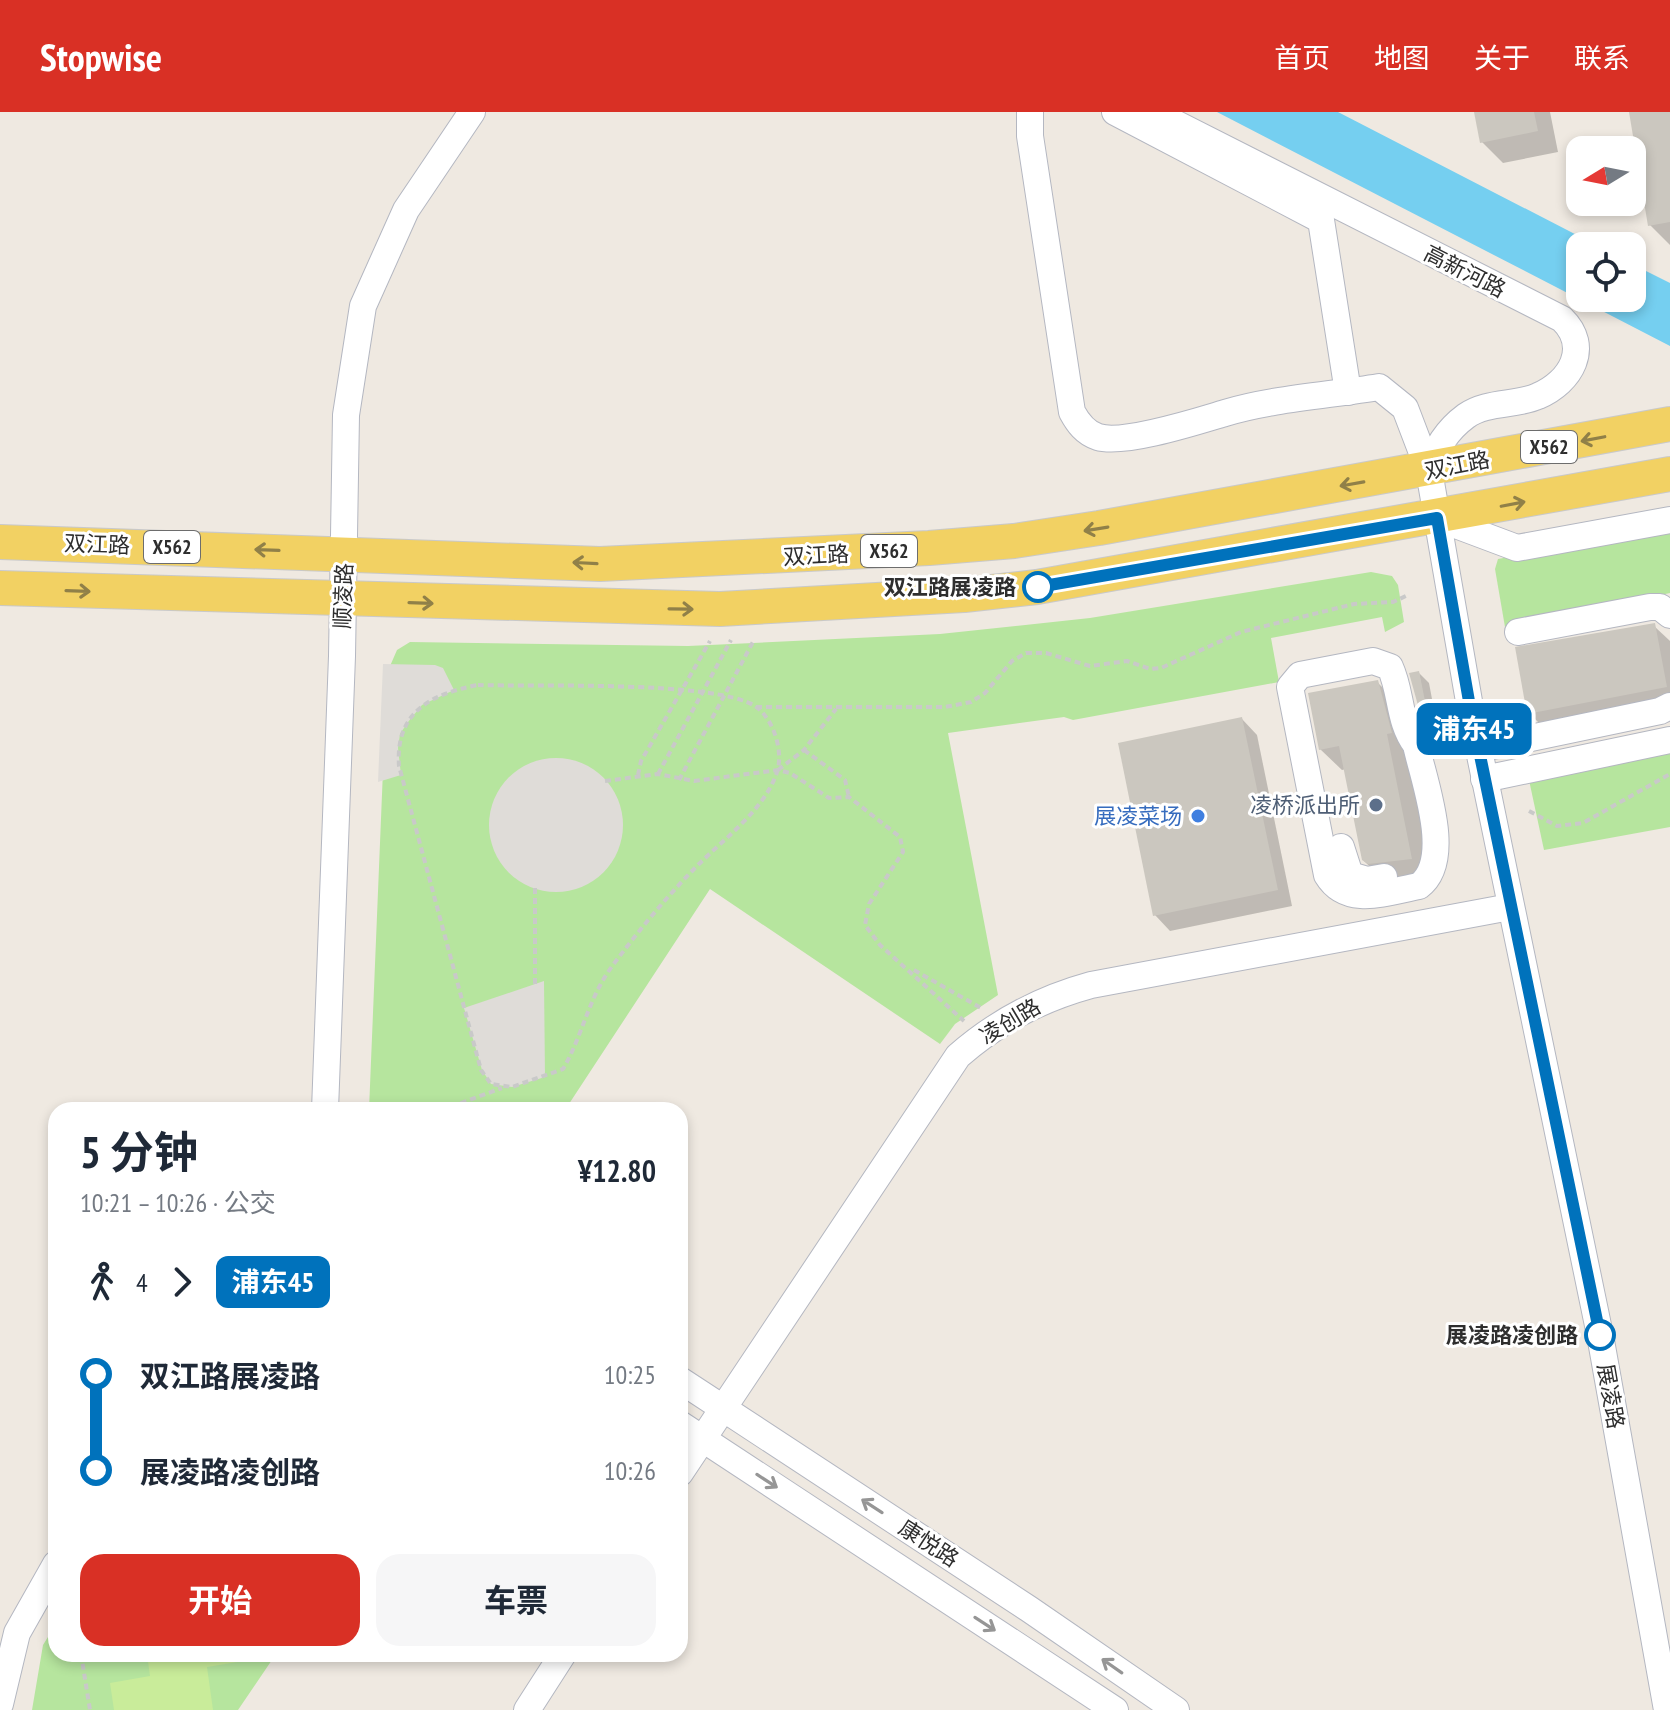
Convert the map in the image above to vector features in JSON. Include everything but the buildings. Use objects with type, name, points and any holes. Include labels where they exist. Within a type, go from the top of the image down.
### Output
[{"type":"main road","name":"双江路","points":[[0,542],[600,564],[929,548],[1014,541],[1099,528],[1429,471],[1670,424]]},
{"type":"main road","name":"X562","points":[[0,588],[343,601],[720,609],[964,595],[1037,587],[1670,474]]},
{"type":"street","name":"顺凌路","points":[[325,1102],[345,553],[346,415],[363,306],[406,210],[472,112]]},
{"type":"street","name":"展凌路","points":[[1030,112],[1030,136],[1072,412],[1080,427],[1098,437],[1117,437],[1195,424],[1225,413],[1379,387],[1391,393],[1405,408],[1429,471],[1484,779],[1600,1335],[1667,1710]]},
{"type":"street","points":[[1115,112],[1321,220],[1348,392]]},
{"type":"street","name":"高新河路","points":[[1153,112],[1562,319],[1571,328],[1578,344],[1577,355],[1558,383],[1538,396],[1467,415],[1435,449],[1429,471]]},
{"type":"street","points":[[1437,518],[1517,548],[1670,520]]},
{"type":"street","points":[[1518,632],[1650,607],[1660,607],[1670,615]]},
{"type":"street","points":[[1382,662],[1395,677],[1405,731],[1416,745],[1437,843],[1435,867],[1419,886],[1355,896],[1343,893],[1327,875],[1291,697],[1293,679],[1300,675],[1382,662]]},
{"type":"street","points":[[1416,745],[1477,741],[1660,711],[1670,706]]},
{"type":"street","points":[[1484,779],[1670,740]]},
{"type":"street","points":[[1341,847],[1345,869],[1356,879],[1367,880],[1435,867]]},
{"type":"street","name":"凌创路","points":[[688,1460],[958,1056],[990,1028],[1057,994],[1091,985],[1510,907]]},
{"type":"street","name":"康悦路","points":[[688,1385],[1176,1710]]},
{"type":"street","name":"康悦路","points":[[688,1429],[1115,1710]]},
{"type":"street","points":[[0,1704],[17,1633],[48,1578]]},
{"type":"street","points":[[527,1710],[558,1662]]},
{"type":"path","points":[[502,1088],[491,1084],[481,1070],[399,766],[400,734],[429,700],[478,685],[684,690],[724,695],[756,707],[945,707],[971,702],[985,693],[1012,661],[1026,653],[1046,653],[1090,666],[1127,661],[1150,669],[1161,668],[1241,632],[1354,604],[1393,602],[1408,595]]},
{"type":"path","points":[[658,774],[731,640]]},
{"type":"path","points":[[679,780],[754,640]]},
{"type":"path","points":[[638,775],[641,761],[710,641]]},
{"type":"path","points":[[756,707],[774,733],[779,751],[778,770]]},
{"type":"path","points":[[464,1102],[563,1069],[587,1005],[611,968],[654,913],[752,811],[778,770],[804,750],[836,709]]},
{"type":"path","points":[[804,750],[845,780],[849,797],[900,837],[903,852],[869,904],[865,925],[870,936],[907,966],[964,1021]]},
{"type":"path","points":[[605,781],[638,775],[658,774],[679,780],[778,770],[790,773],[829,798],[849,797]]},
{"type":"path","points":[[1529,811],[1557,826],[1583,823],[1670,774]]},
{"type":"path","points":[[535,888],[535,984]]},
{"type":"path","points":[[907,966],[981,1008]]},
{"type":"path","points":[[82,1662],[90,1710]]},
{"type":"green space","points":[[1670,526],[1670,593],[1505,627],[1495,569],[1498,559]]},
{"type":"green space","points":[[1371,572],[1392,576],[1398,585],[1404,622],[1385,632],[1382,617],[1271,638],[1279,682],[1073,720],[1064,717],[948,733],[998,995],[955,1024],[940,1044],[710,889],[570,1102],[369,1102],[387,673],[397,650],[410,642],[688,646],[940,634],[1090,618]]},
{"type":"green space","points":[[1670,752],[1670,827],[1544,850],[1529,780]]},
{"type":"green space","points":[[48,1637],[48,1662],[271,1662],[238,1710],[32,1710],[43,1645]]},
{"type":"green space","points":[[148,1662],[237,1662],[207,1667],[213,1710],[114,1710],[110,1683],[150,1676]]},
{"type":"shaded area","points":[[383,664],[435,665],[443,668],[454,690],[422,705],[400,734],[401,775],[378,782]]},
{"type":"shaded area","points":[[556,758],[581,763],[603,778],[618,800],[623,825],[618,850],[603,872],[581,887],[556,892],[531,887],[509,872],[494,850],[489,825],[494,800],[509,778],[531,763]]},
{"type":"shaded area","points":[[544,981],[545,1077],[512,1087],[491,1084],[482,1070],[464,1008]]},
{"type":"water","points":[[1217,112],[1338,112],[1571,232],[1566,232],[1566,292]]},
{"type":"water","points":[[1646,271],[1670,283],[1670,346],[1604,312],[1646,312]]},
{"type":"bus line","name":"浦东45","points":[[1038,587],[1437,518],[1470,707],[1600,1335]]},
{"type":"place","name":"双江路展凌路","points":[[1038,587]]},
{"type":"place","name":"凌桥派出所","points":[[1376,805]]},
{"type":"place","name":"展凌菜场","points":[[1198,816]]},
{"type":"place","name":"展凌路凌创路","points":[[1600,1335]]}]
